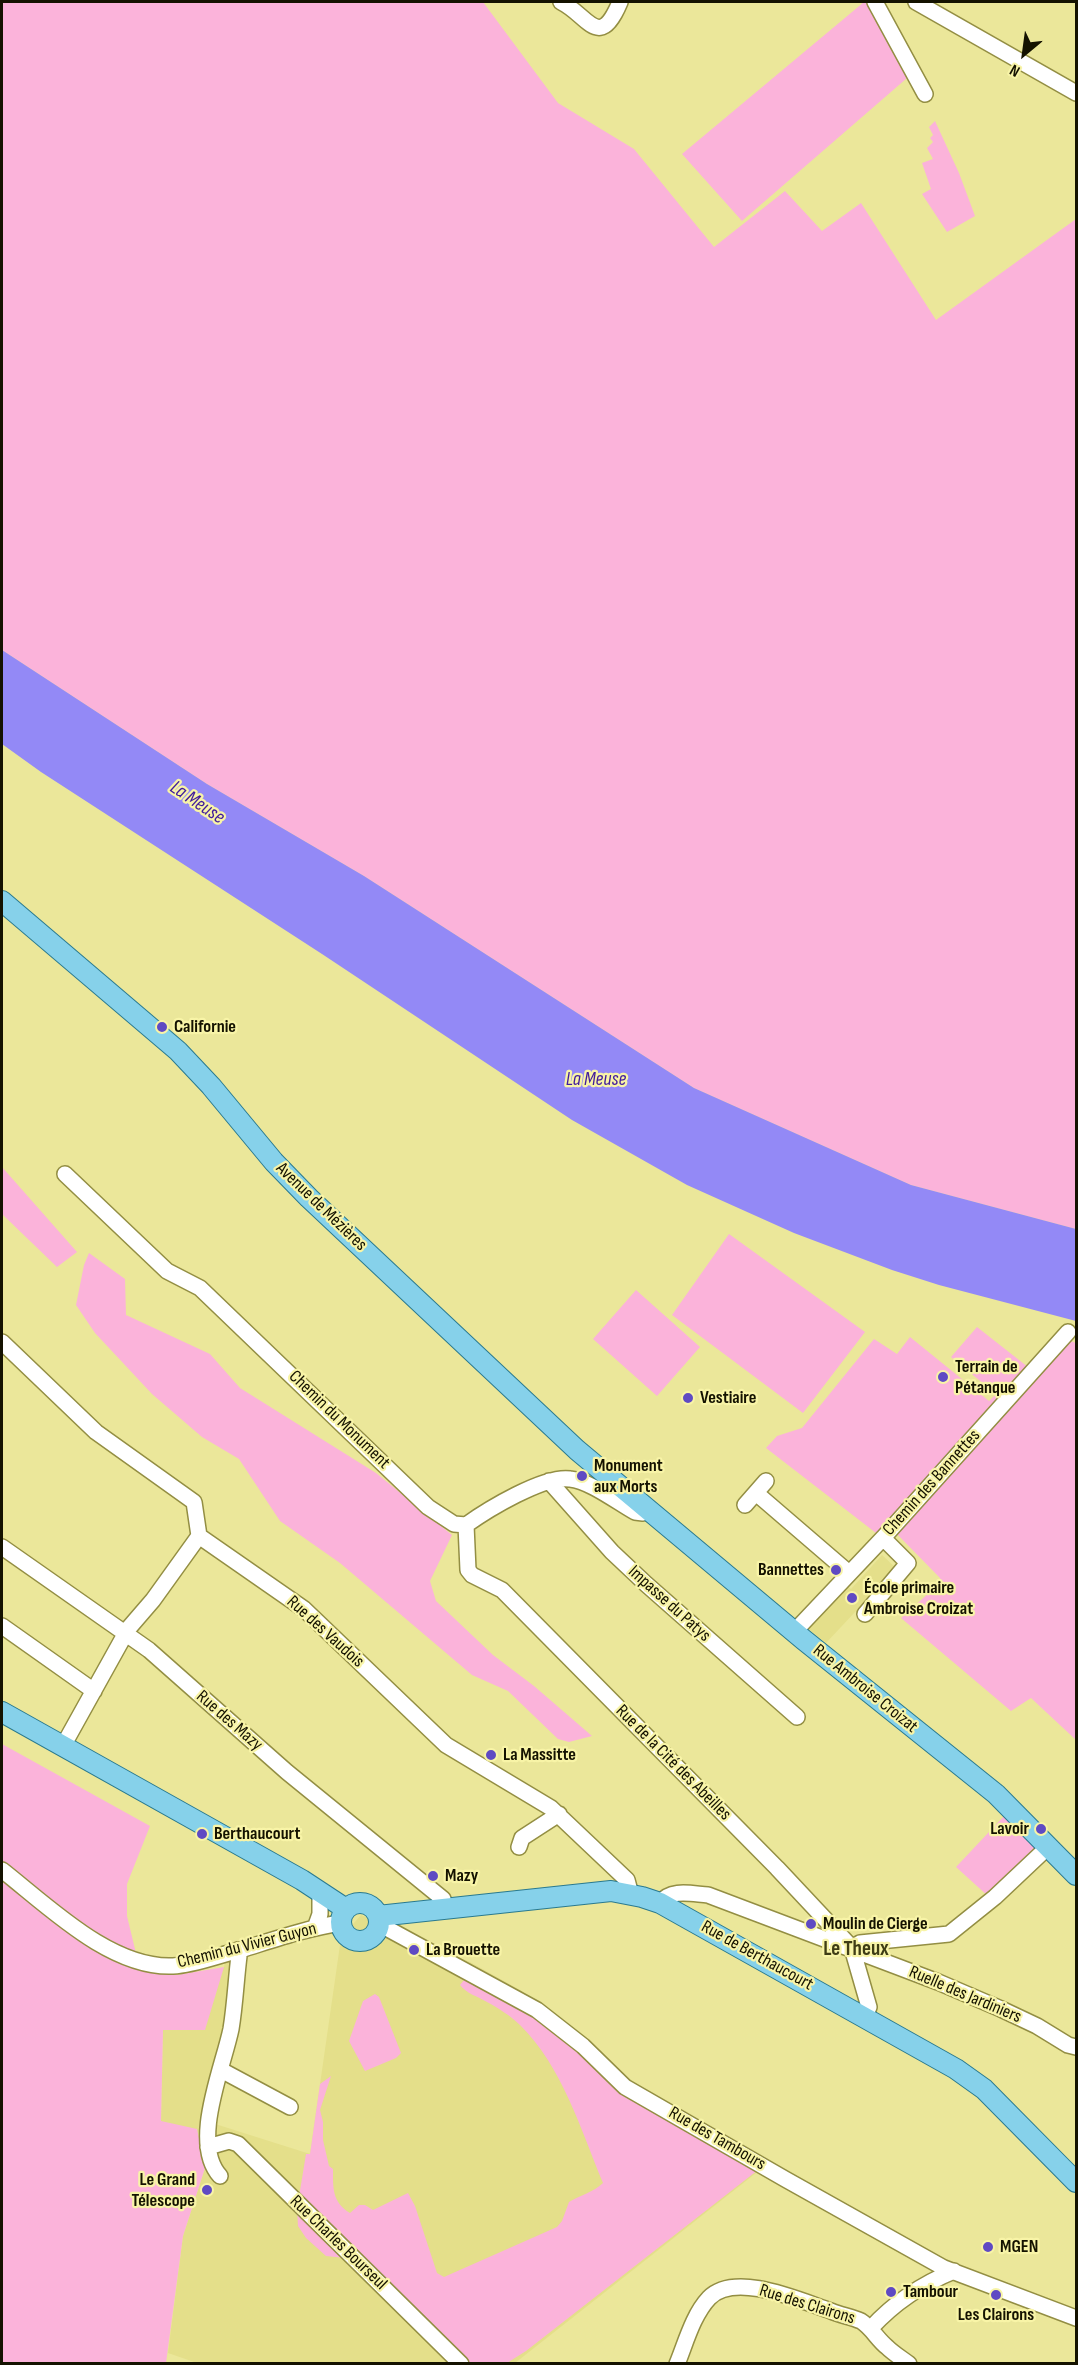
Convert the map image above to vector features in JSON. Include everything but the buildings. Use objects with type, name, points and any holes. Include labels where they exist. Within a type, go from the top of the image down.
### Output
[{"type":"main road","name":"Avenue de Mézières","points":[[2,901],[178,1051],[211,1086],[274,1162],[309,1198],[577,1450],[647,1509]]},
{"type":"main road","name":"Rue Ambroise Croizat","points":[[647,1509],[981,1782],[1024,1821],[1077,1875]]},
{"type":"main road","points":[[2,1712],[320,1891],[344,1916],[347,1935],[358,1940],[369,1938],[374,1934],[378,1920],[370,1905],[357,1903],[344,1916]]},
{"type":"main road","name":"Rue de Berthaucourt","points":[[378,1920],[445,1907],[611,1891],[660,1903],[940,2059],[984,2089],[1077,2182]]},
{"type":"street","points":[[561,2],[568,5],[590,26],[598,28],[606,25],[612,19],[620,2]]},
{"type":"street","points":[[875,2],[925,94]]},
{"type":"street","points":[[916,2],[1077,93]]},
{"type":"street","name":"Chemin du Monument","points":[[65,1174],[167,1271],[200,1288],[429,1507],[454,1524],[466,1525]]},
{"type":"street","name":"Chemin des Bannettes","points":[[795,1632],[883,1538],[1068,1332]]},
{"type":"street","points":[[2,1342],[96,1432],[194,1502],[199,1536],[126,1634],[63,1746]]},
{"type":"street","points":[[466,1525],[484,1511],[549,1481],[570,1479],[584,1483],[635,1512],[643,1513],[647,1509]]},
{"type":"street","name":"Impasse du Patys","points":[[549,1481],[612,1552],[645,1584],[797,1718]]},
{"type":"street","points":[[745,1505],[761,1487],[849,1573]]},
{"type":"street","name":"Rue de la Cité des Abeilles","points":[[466,1525],[468,1570],[472,1575],[502,1590],[777,1868],[852,1948],[868,2007],[865,2016]]},
{"type":"street","name":"Rue des Vaudois","points":[[199,1536],[304,1609],[446,1745],[559,1814],[627,1880],[631,1895]]},
{"type":"street","points":[[866,1614],[908,1563],[883,1538]]},
{"type":"street","name":"Rue des Mazy","points":[[2,1547],[149,1650],[287,1772],[427,1885],[443,1899],[445,1907]]},
{"type":"street","points":[[2,1626],[94,1691]]},
{"type":"street","points":[[519,1847],[522,1838],[559,1814]]},
{"type":"street","points":[[660,1903],[666,1896],[678,1892],[708,1895],[834,1944],[852,1948],[860,1943],[949,1934],[995,1897],[1048,1848]]},
{"type":"street","name":"Chemin du Vivier Guyon","points":[[2,1870],[85,1934],[114,1953],[147,1965],[175,1966],[315,1928],[344,1916]]},
{"type":"street","points":[[315,1928],[320,1914],[320,1891]]},
{"type":"street","name":"Rue des Tambours","points":[[378,1920],[537,2010],[583,2046],[625,2087],[930,2259],[954,2271],[1077,2318]]},
{"type":"street","name":"Ruelle des Jardiniers","points":[[852,1948],[866,1956],[1001,2008],[1068,2045],[1077,2046]]},
{"type":"street","points":[[220,2176],[213,2168],[208,2147],[207,2126],[231,2028],[238,1950]]},
{"type":"street","points":[[221,2070],[290,2107]]},
{"type":"street","name":"Rue Charles Bourseul","points":[[208,2147],[229,2141],[238,2144],[461,2364]]},
{"type":"street","points":[[923,2285],[930,2259]]},
{"type":"street","name":"Rue des Clairons","points":[[871,2328],[888,2310],[923,2285],[954,2271]]},
{"type":"street","name":"Rue des Clairons","points":[[677,2364],[696,2316],[710,2297],[721,2290],[740,2287],[765,2290],[860,2321],[871,2328],[885,2346],[909,2364]]},
{"type":"shaded area","points":[[2,2],[483,2],[558,103],[634,149],[714,247],[785,191],[822,231],[861,203],[936,320],[1076,219],[1076,1229],[911,1185],[694,1088],[364,876],[207,784],[2,650]]},
{"type":"shaded area","points":[[864,2],[869,2],[914,72],[742,221],[682,154]]},
{"type":"shaded area","points":[[935,121],[959,173],[975,216],[947,232],[922,194],[931,189],[922,163],[933,159],[927,148],[933,142],[930,138],[933,135],[929,127]]},
{"type":"shaded area","points":[[2,1167],[77,1252],[57,1267],[2,1214]]},
{"type":"shaded area","points":[[729,1234],[865,1332],[803,1413],[672,1315]]},
{"type":"shaded area","points":[[89,1253],[125,1279],[126,1315],[210,1354],[240,1388],[376,1473],[452,1535],[430,1581],[436,1601],[493,1655],[534,1686],[592,1736],[569,1742],[558,1739],[508,1691],[472,1675],[340,1563],[280,1521],[239,1459],[202,1437],[152,1394],[95,1333],[76,1305],[84,1265]]},
{"type":"shaded area","points":[[636,1290],[700,1347],[657,1396],[593,1339]]},
{"type":"shaded area","points":[[977,1327],[1033,1371],[1062,1338],[1076,1343],[1076,1740],[1031,1698],[1011,1711],[901,1618],[940,1583],[940,1578],[894,1531],[876,1533],[766,1448],[777,1436],[802,1428],[874,1339],[897,1354],[910,1337],[989,1401],[996,1394],[951,1357]]},
{"type":"shaded area","name":"École primaire Ambroise Croizat","points":[[882,1555],[897,1569],[859,1613],[856,1611],[826,1643],[806,1627],[845,1584],[851,1589]]},
{"type":"shaded area","points":[[2,1744],[150,1826],[127,1884],[127,1916],[140,1970],[177,1975],[224,1967],[205,2030],[163,2030],[161,2121],[197,2129],[205,2168],[183,2236],[166,2363],[2,2363]]},
{"type":"shaded area","points":[[1005,1815],[1039,1848],[989,1897],[956,1867]]},
{"type":"shaded area","points":[[361,1915],[470,1962],[522,1991],[623,2077],[770,2162],[515,2363],[197,2363],[168,2353],[183,2236],[205,2168],[161,2121],[163,2030],[224,1967],[228,1944],[234,2003],[209,2122],[310,2154],[341,1938]]},
{"type":"shaded area","points":[[464,1980],[473,1981],[512,2003],[758,2170],[526,2351],[507,2363],[465,2363],[345,2258],[326,2256],[306,2238],[298,2226],[297,2209],[306,2154],[310,2154],[320,2084],[331,2076],[320,2110],[323,2140],[329,2166],[333,2169],[337,2199],[350,2213],[359,2205],[365,2205],[373,2210],[408,2193],[415,2206],[437,2273],[444,2277],[557,2227],[562,2221],[569,2202],[603,2183],[559,2079],[535,2041],[500,2010],[463,1988],[460,1985]]},
{"type":"shaded area","points":[[375,1994],[379,1997],[401,2053],[396,2058],[365,2071],[349,2041],[363,2001]]},
{"type":"water","name":"La Meuse","points":[[2,650],[207,784],[364,876],[694,1088],[911,1185],[1076,1229],[1076,1321],[939,1285],[794,1233],[687,1185],[572,1120],[322,954],[41,772],[2,744]]},
{"type":"place","name":"Californie","points":[[162,1027]]},
{"type":"place","name":"Terrain de Pétanque","points":[[943,1377]]},
{"type":"place","name":"Vestiaire","points":[[688,1398]]},
{"type":"place","name":"Monument aux Morts","points":[[582,1476]]},
{"type":"place","name":"Bannettes","points":[[836,1570]]},
{"type":"place","name":"École primaire Ambroise Croizat","points":[[852,1598]]},
{"type":"place","name":"La Massitte","points":[[491,1755]]},
{"type":"place","name":"Lavoir","points":[[1041,1829]]},
{"type":"place","name":"Berthaucourt","points":[[202,1834]]},
{"type":"place","name":"Mazy","points":[[433,1876]]},
{"type":"place","name":"Moulin de Cierge","points":[[811,1924]]},
{"type":"place","name":"La Brouette","points":[[414,1950]]},
{"type":"place","name":"Le Grand Télescope","points":[[207,2190]]},
{"type":"place","name":"MGEN","points":[[988,2247]]},
{"type":"place","name":"Tambour","points":[[891,2292]]},
{"type":"place","name":"Les Clairons","points":[[996,2295]]},
{"type":"district","name":"Le Theux","points":[[856,1950]]}]
